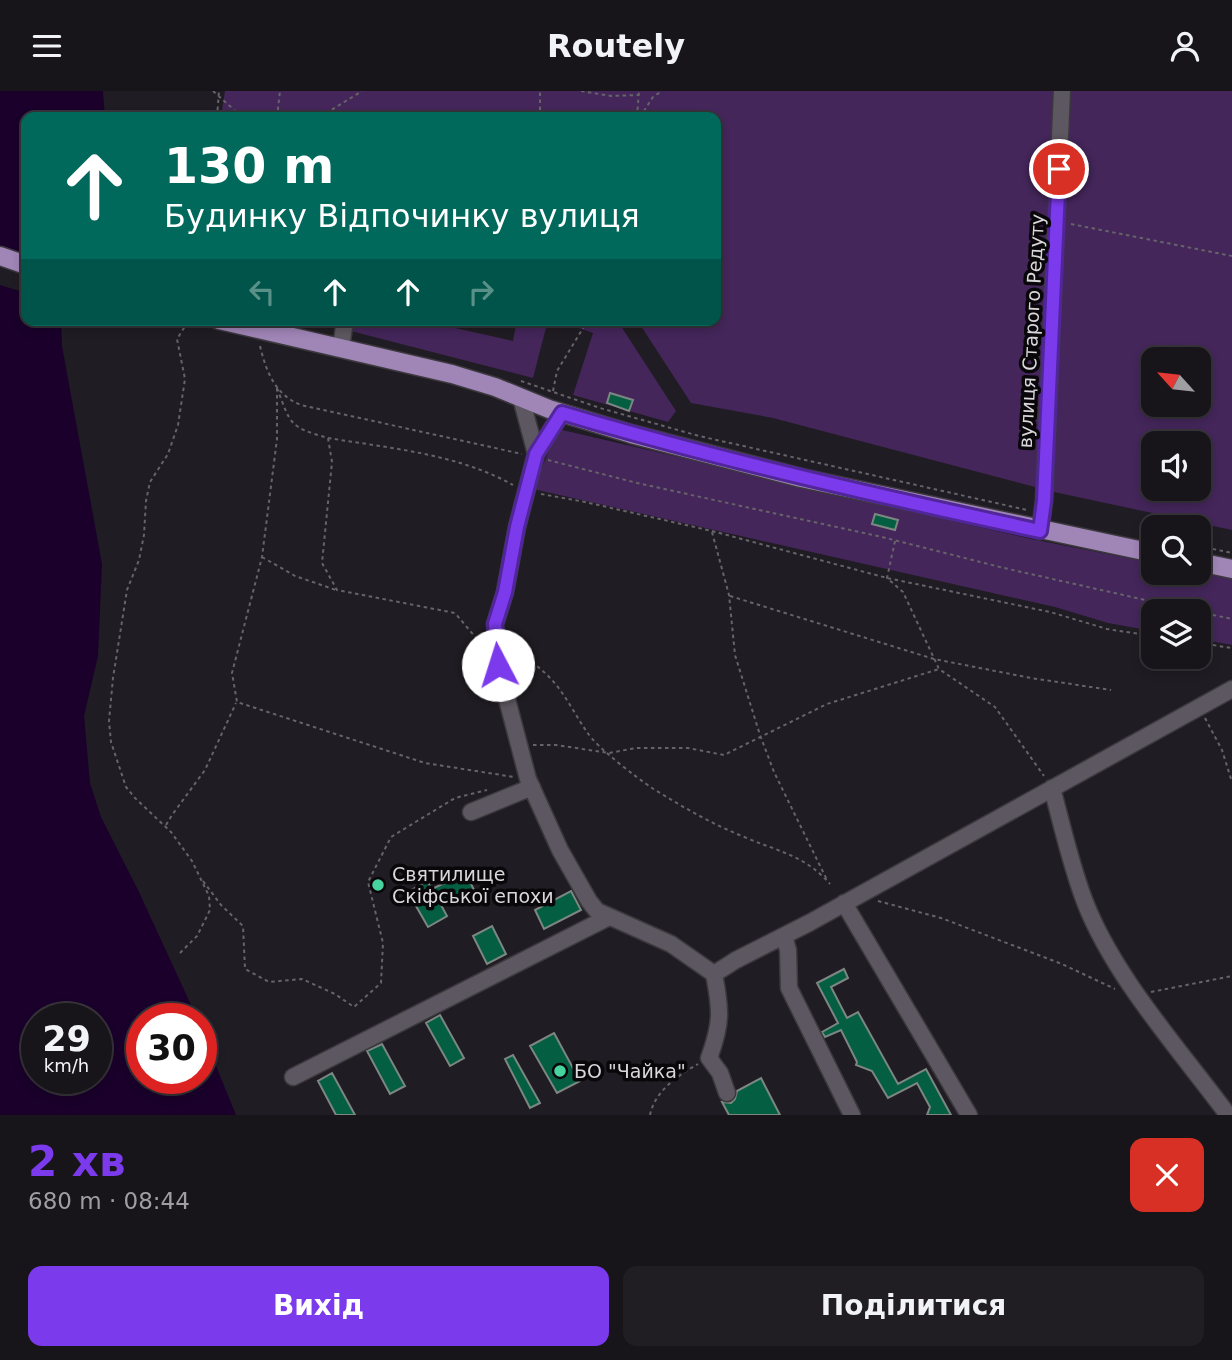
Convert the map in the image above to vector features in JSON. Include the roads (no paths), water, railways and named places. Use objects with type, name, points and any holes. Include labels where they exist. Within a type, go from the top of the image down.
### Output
[{"type":"main road","points":[[0,256],[21,263]]},
{"type":"main road","points":[[241,326],[452,374],[631,434],[801,478],[1041,522],[1141,550]]},
{"type":"main road","points":[[1211,565],[1232,569]]},
{"type":"street","name":"вулиця Старого Редуту","points":[[1041,522],[1062,91]]},
{"type":"street","points":[[341,348],[344,326]]},
{"type":"street","points":[[521,398],[536,455]]},
{"type":"street","points":[[562,413],[536,455],[526,492],[505,592],[495,624],[498,665],[530,783],[560,850],[589,901],[597,911],[671,944],[714,974],[721,1007],[719,1032],[709,1058],[720,1073],[727,1093]]},
{"type":"street","points":[[714,974],[1232,689]]},
{"type":"street","points":[[471,813],[530,783]]},
{"type":"street","points":[[1052,788],[1084,901],[1107,948],[1228,1115]]},
{"type":"street","points":[[846,901],[969,1115]]},
{"type":"street","points":[[293,1077],[609,917]]},
{"type":"street","points":[[784,936],[788,950],[789,988],[852,1115]]},
{"type":"place","name":"Святилище Скіфської епохи","points":[[378,885]]},
{"type":"place","name":"БО \"Чайка\"","points":[[560,1071]]}]
